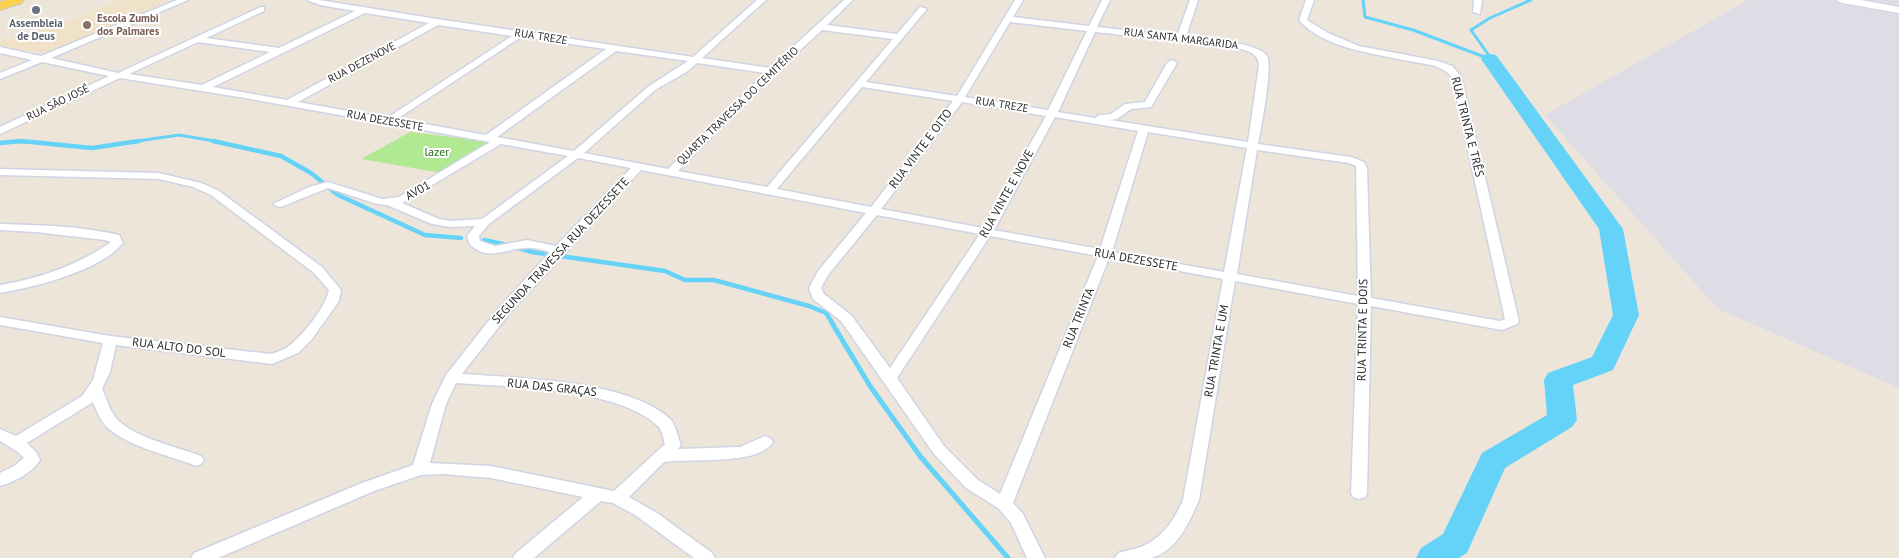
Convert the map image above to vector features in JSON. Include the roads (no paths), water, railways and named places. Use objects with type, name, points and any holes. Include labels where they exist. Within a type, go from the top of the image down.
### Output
[{"type":"main road","points":[[0,6],[17,0]]},
{"type":"main road","points":[[1842,0],[1899,10]]},
{"type":"street","points":[[0,76],[184,0]]},
{"type":"street","name":"RUA TREZE","points":[[311,0],[437,22],[772,71]]},
{"type":"street","points":[[555,255],[532,244],[498,251],[475,243],[472,236],[484,222],[509,206],[576,155],[652,88],[685,69],[762,0]]},
{"type":"street","name":"QUARTA TRAVESSA DO CEMITÉRIO","points":[[671,172],[772,71],[850,0]]},
{"type":"street","name":"RUA VINTE E OITO","points":[[890,378],[846,318],[823,300],[816,292],[816,288],[822,274],[874,211],[960,98],[1019,0]]},
{"type":"street","name":"RUA VINTE E NOVE","points":[[890,378],[987,232],[1052,113],[1081,56],[1106,0]]},
{"type":"street","points":[[1181,38],[1194,0]]},
{"type":"street","name":"RUA TRINTA E TRÊS","points":[[1310,0],[1303,20],[1324,35],[1357,48],[1444,65],[1456,76],[1512,318],[1512,321],[1502,326]]},
{"type":"street","points":[[1477,12],[1478,0]]},
{"type":"street","name":"RUA SÃO JOSÉ","points":[[0,130],[261,9]]},
{"type":"street","points":[[770,190],[923,9]]},
{"type":"street","points":[[204,88],[364,10]]},
{"type":"street","name":"RUA SANTA MARGARIDA","points":[[1007,19],[1236,45],[1261,54],[1264,65],[1253,146]]},
{"type":"street","name":"RUA DEZENOVE","points":[[287,104],[437,22]]},
{"type":"street","points":[[822,26],[899,37]]},
{"type":"street","points":[[388,121],[520,34]]},
{"type":"street","points":[[196,39],[280,51]]},
{"type":"street","name":"AV01","points":[[279,204],[324,186],[381,202],[390,202],[412,195],[494,140],[614,48]]},
{"type":"street","name":"RUA DEZESSETE","points":[[0,50],[39,60],[116,75],[204,88],[639,166],[1229,277],[1502,326]]},
{"type":"street","points":[[1078,118],[1109,118],[1114,117],[1126,107],[1148,105],[1172,63]]},
{"type":"street","name":"RUA TREZE","points":[[860,84],[1350,160],[1360,164],[1362,168]]},
{"type":"street","name":"RUA TRINTA","points":[[1004,504],[1105,254],[1144,129]]},
{"type":"street","name":"RUA TRINTA E UM","points":[[1124,558],[1134,557],[1159,546],[1177,529],[1191,500],[1253,146]]},
{"type":"street","name":"SEGUNDA TRAVESSA RUA DEZESSETE","points":[[420,469],[439,404],[451,378],[503,312],[639,166]]},
{"type":"street","name":"RUA TRINTA E DOIS","points":[[1360,493],[1365,302],[1362,168]]},
{"type":"street","name":"RUA ALTO DO SOL","points":[[0,172],[159,176],[197,185],[215,193],[318,270],[334,290],[333,300],[307,336],[293,350],[272,359],[110,340],[0,321]]},
{"type":"street","points":[[390,202],[436,222],[450,224],[484,222]]},
{"type":"street","points":[[0,227],[35,228],[105,236],[115,238],[117,243],[108,250],[68,271],[0,289]]},
{"type":"street","points":[[16,443],[76,409],[96,391],[102,379],[110,340]]},
{"type":"street","name":"RUA DAS GRAÇAS","points":[[451,378],[596,392],[633,403],[659,418],[671,431],[673,445],[616,498]]},
{"type":"street","points":[[890,378],[939,450],[956,469],[972,484],[1004,504],[1017,519],[1036,558]]},
{"type":"street","points":[[96,391],[106,414],[114,426],[126,433],[196,460]]},
{"type":"street","points":[[0,434],[16,443],[31,456],[32,460],[20,470],[0,480]]},
{"type":"street","points":[[662,457],[683,453],[745,452],[765,442]]},
{"type":"street","points":[[200,558],[368,487],[420,469],[443,468],[490,472],[616,498],[630,504],[706,558]]},
{"type":"street","points":[[522,558],[598,494]]},
{"type":"waterway","points":[[1363,0],[1365,17],[1413,30],[1490,59]]},
{"type":"waterway","points":[[1490,57],[1471,30],[1490,18],[1531,0]]},
{"type":"waterway","points":[[1433,558],[1455,543],[1493,461],[1562,420],[1558,380],[1603,363],[1626,315],[1611,229],[1490,59]]},
{"type":"waterway","points":[[131,142],[179,135],[220,142]]},
{"type":"waterway","points":[[31,142],[92,148],[139,141]]},
{"type":"waterway","points":[[213,141],[281,156],[311,173],[338,195],[425,235],[461,238]]},
{"type":"waterway","points":[[0,143],[10,142]]},
{"type":"waterway","points":[[10,142],[31,142]]},
{"type":"waterway","points":[[10,142],[31,142]]},
{"type":"waterway","points":[[484,240],[507,245]]},
{"type":"waterway","points":[[515,247],[532,252],[665,271],[685,280],[714,280],[809,306],[826,313],[833,324]]},
{"type":"waterway","points":[[832,323],[870,386],[920,456],[1008,558]]},
{"type":"place","name":"Assembleia de Deus","points":[[36,10]]},
{"type":"place","name":"Escola Zumbi dos Palmares","points":[[87,25]]},
{"type":"park label","name":"lazer","points":[[437,153]]}]
